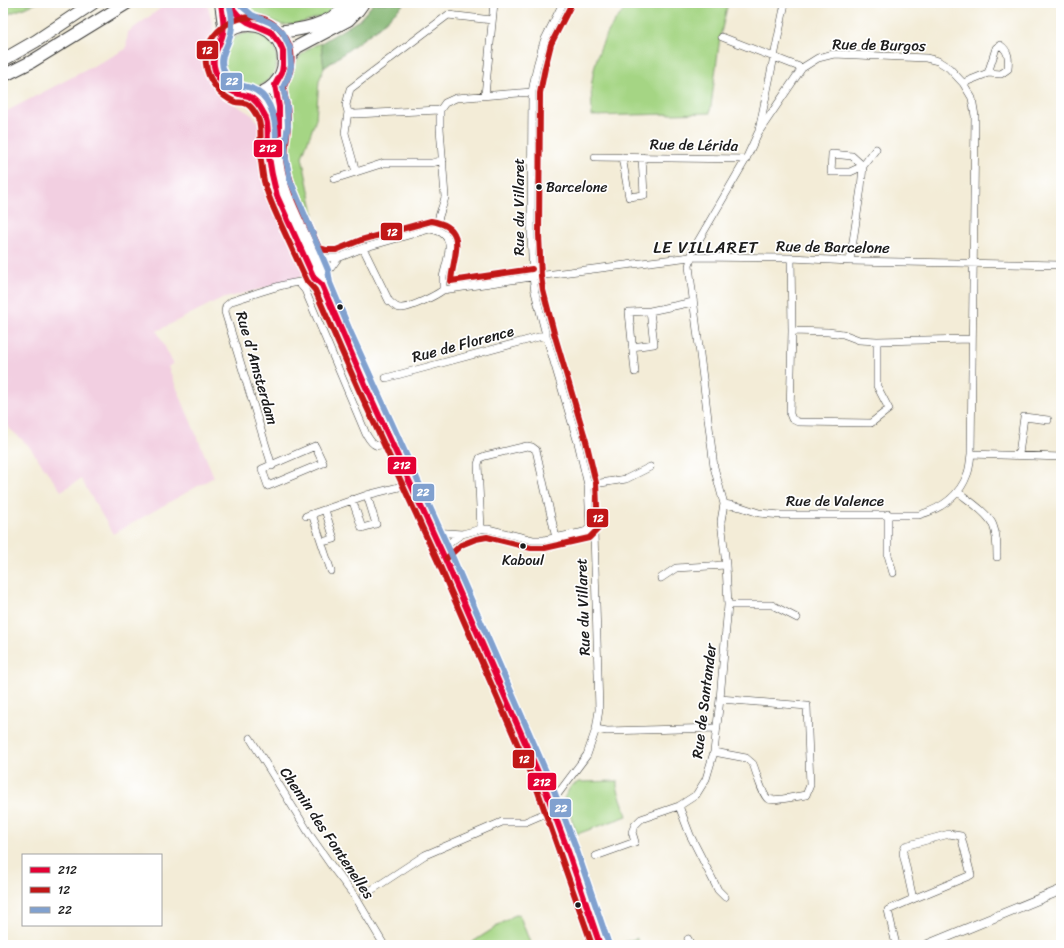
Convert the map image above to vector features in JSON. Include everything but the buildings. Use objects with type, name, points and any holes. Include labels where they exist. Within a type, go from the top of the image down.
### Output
[{"type":"main road","points":[[3,60],[36,41],[93,3]]},
{"type":"main road","points":[[3,76],[31,62],[127,3]]},
{"type":"main road","points":[[222,3],[224,25],[222,37],[217,46],[214,57],[214,66],[221,82],[238,94],[248,96],[258,95],[275,85],[280,78],[285,62],[297,47],[348,20],[363,3]]},
{"type":"main road","points":[[228,3],[240,17],[252,25]]},
{"type":"main road","points":[[271,32],[308,28],[322,23],[337,15],[350,3]]},
{"type":"main road","points":[[222,37],[231,30],[241,26],[252,25],[262,27],[271,32],[279,40],[283,50],[285,62]]},
{"type":"main road","points":[[275,85],[279,107],[280,126],[277,145],[282,182],[321,273],[322,282],[552,806],[600,945]]},
{"type":"main road","points":[[248,96],[256,102],[264,113],[267,121],[270,170],[277,196],[314,278],[322,282]]},
{"type":"street","points":[[485,96],[494,3]]},
{"type":"street","name":"Rue du Villaret","points":[[552,806],[587,755],[596,729],[599,710],[594,532],[590,527],[588,485],[578,442],[546,334],[535,292],[533,277],[531,235],[532,92],[544,41],[563,3]]},
{"type":"street","points":[[758,133],[785,3]]},
{"type":"street","points":[[356,172],[345,133],[348,112],[346,104],[350,88],[448,15],[492,20]]},
{"type":"street","points":[[722,37],[802,68]]},
{"type":"street","name":"Rue de Burgos","points":[[690,257],[692,250],[746,159],[758,133],[802,68],[818,58],[834,54],[926,58],[938,61],[949,68],[963,82],[972,98],[975,116],[974,262]]},
{"type":"street","points":[[963,82],[988,73]]},
{"type":"street","points":[[437,230],[436,223],[444,205],[445,197],[440,110],[445,103],[456,98],[532,92]]},
{"type":"street","points":[[348,112],[355,114],[440,110]]},
{"type":"street","points":[[850,261],[863,166],[876,149]]},
{"type":"street","name":"Rue de Lérida","points":[[595,157],[746,159]]},
{"type":"street","name":"Rue de Lérida","points":[[622,157],[629,197],[644,195],[642,157]]},
{"type":"street","points":[[334,179],[384,163],[432,163],[443,160]]},
{"type":"street","points":[[313,254],[325,258],[338,258],[363,248],[430,229],[437,230],[444,233],[448,239],[449,247],[443,278],[443,290],[434,297],[402,309],[395,306],[389,301],[363,248]]},
{"type":"street","points":[[690,257],[689,266],[693,302],[714,467],[724,504]]},
{"type":"street","name":"Rue de Barcelone","points":[[443,290],[690,257],[1061,265]]},
{"type":"street","points":[[322,282],[338,258]]},
{"type":"street","points":[[791,258],[792,331],[790,414],[792,419],[798,422],[871,423],[889,409],[877,386],[877,341]]},
{"type":"street","name":"Rue de Valence","points":[[724,504],[741,507],[759,513],[781,515],[919,514],[933,511],[948,502],[958,492],[968,475],[971,454],[974,262]]},
{"type":"street","name":"Rue d'Amsterdam","points":[[272,466],[225,312],[226,306],[232,301],[287,284],[306,281],[322,282]]},
{"type":"street","points":[[299,283],[305,290],[366,434],[372,444],[376,446],[391,441]]},
{"type":"street","points":[[635,372],[629,312],[650,311],[693,302]]},
{"type":"street","points":[[632,347],[654,344],[650,311]]},
{"type":"street","points":[[792,331],[828,332],[843,334],[859,340],[877,341],[972,339]]},
{"type":"street","name":"Rue de Florence","points":[[386,378],[546,334]]},
{"type":"street","points":[[1019,454],[1024,417],[1048,420]]},
{"type":"street","points":[[315,446],[323,463],[268,486],[262,469],[272,466],[315,446]]},
{"type":"street","points":[[481,530],[478,464],[480,458],[527,446],[536,450],[556,538]]},
{"type":"street","points":[[971,454],[1019,454],[1061,457]]},
{"type":"street","points":[[588,485],[626,480],[650,467]]},
{"type":"street","points":[[331,571],[322,542],[309,515],[367,495],[411,484]]},
{"type":"street","points":[[958,492],[984,514],[992,524],[996,539],[997,557]]},
{"type":"street","points":[[352,500],[362,528],[376,524],[367,495]]},
{"type":"street","name":"Rue de Santander","points":[[596,856],[635,842],[632,832],[635,825],[641,819],[679,806],[696,795],[706,779],[714,752],[728,605],[726,565],[721,521],[724,504]]},
{"type":"street","points":[[322,542],[334,539],[324,510]]},
{"type":"street","points":[[888,514],[888,555],[893,573]]},
{"type":"street","points":[[433,532],[462,534],[488,529],[533,540],[544,540],[579,533],[586,531],[590,527]]},
{"type":"street","points":[[441,552],[453,540],[462,534]]},
{"type":"street","points":[[661,578],[676,568],[726,565]]},
{"type":"street","points":[[728,605],[772,605],[796,618]]},
{"type":"street","points":[[714,752],[750,760],[753,764],[764,794],[768,799],[774,800],[806,795],[810,785],[807,706],[720,699]]},
{"type":"street","points":[[596,729],[607,731],[717,728]]},
{"type":"street","name":"Chemin des Fontenelles","points":[[250,738],[312,838],[356,898],[383,944]]},
{"type":"street","points":[[364,895],[425,855],[502,822],[525,822],[552,806]]},
{"type":"street","points":[[679,806],[690,835],[718,890],[725,897]]},
{"type":"street","points":[[896,945],[888,910],[913,898],[971,875],[961,836],[949,834],[905,846],[903,854],[913,898]]},
{"type":"street","points":[[927,945],[1061,890]]},
{"type":"shaded area","points":[[168,3],[207,3],[213,26],[215,92],[252,115],[259,123],[266,168],[306,274],[295,280],[218,300],[157,331],[173,363],[168,367],[214,477],[113,534],[81,479],[61,491],[28,445],[10,429],[3,417],[3,113],[126,49],[128,32]]},
{"type":"green space","points":[[3,3],[37,3],[3,16]]},
{"type":"green space","points":[[240,3],[345,3],[342,7],[322,16],[297,24],[282,25],[265,17],[250,13]]},
{"type":"green space","points":[[374,3],[405,3],[379,27],[324,68],[321,43],[359,20]]},
{"type":"green space","points":[[632,3],[728,3],[720,37],[710,113],[592,116],[592,80],[598,55],[611,27],[624,10]]},
{"type":"green space","points":[[245,33],[255,33],[265,37],[273,45],[277,55],[277,65],[273,75],[265,83],[255,87],[245,87],[235,83],[227,75],[223,65],[223,55],[227,45],[235,37]]},
{"type":"green space","points":[[321,43],[324,68],[319,81],[316,119],[302,157],[314,214],[304,218],[294,191],[287,164],[286,144],[290,123],[286,90],[291,72],[300,56],[310,48]]},
{"type":"green space","points":[[617,781],[617,787],[627,816],[577,834],[564,798],[571,786],[579,782]]},
{"type":"green space","points":[[519,914],[531,945],[468,945],[513,916]]},
{"type":"green space","points":[[637,938],[638,945],[616,945]]},
{"type":"transit line","name":"212","points":[[221,3],[224,29],[214,58],[215,71],[226,87],[230,90],[255,100],[265,116],[267,121],[268,151],[277,196],[314,278],[322,285],[365,385],[446,561],[544,786],[600,945]]},
{"type":"transit line","name":"212","points":[[228,3],[238,15],[248,22],[271,32],[280,44],[283,51],[282,72],[275,85],[279,107],[279,134]]},
{"type":"transit line","name":"22","points":[[229,3],[232,26],[230,38],[224,52],[222,66],[226,76],[232,82],[251,88],[264,97],[274,118],[276,141]]},
{"type":"transit line","name":"22","points":[[238,3],[252,15],[276,26],[283,33],[290,48],[291,66],[289,75],[283,87],[287,106],[288,126],[285,145],[290,180],[328,270],[330,283],[351,333],[453,558],[551,783],[576,848],[608,942]]},
{"type":"transit line","name":"12","points":[[447,558],[461,545],[476,539],[487,537],[531,548],[545,548],[589,538],[598,529],[596,483],[586,441],[554,333],[541,276],[539,235],[540,93],[551,44],[570,7]]},
{"type":"transit line","name":"12","points":[[532,269],[451,281],[456,252],[455,236],[451,229],[443,224],[431,221],[361,240],[336,250],[319,248],[295,194],[286,160],[285,151],[288,117],[284,85],[288,78],[291,66],[290,48],[287,40],[276,26],[261,18],[252,17],[239,19],[227,24],[218,31],[211,41],[207,51],[206,63],[209,75],[222,94],[235,102],[249,105],[258,119],[261,136],[260,151],[262,170],[270,199],[307,281],[315,290],[358,388],[439,564],[537,789],[592,945]]},
{"type":"place","name":"Barcelone","points":[[539,187]]},
{"type":"place","name":"Kaboul","points":[[523,546]]},
{"type":"district","name":"LE VILLARET","points":[[706,247]]}]
